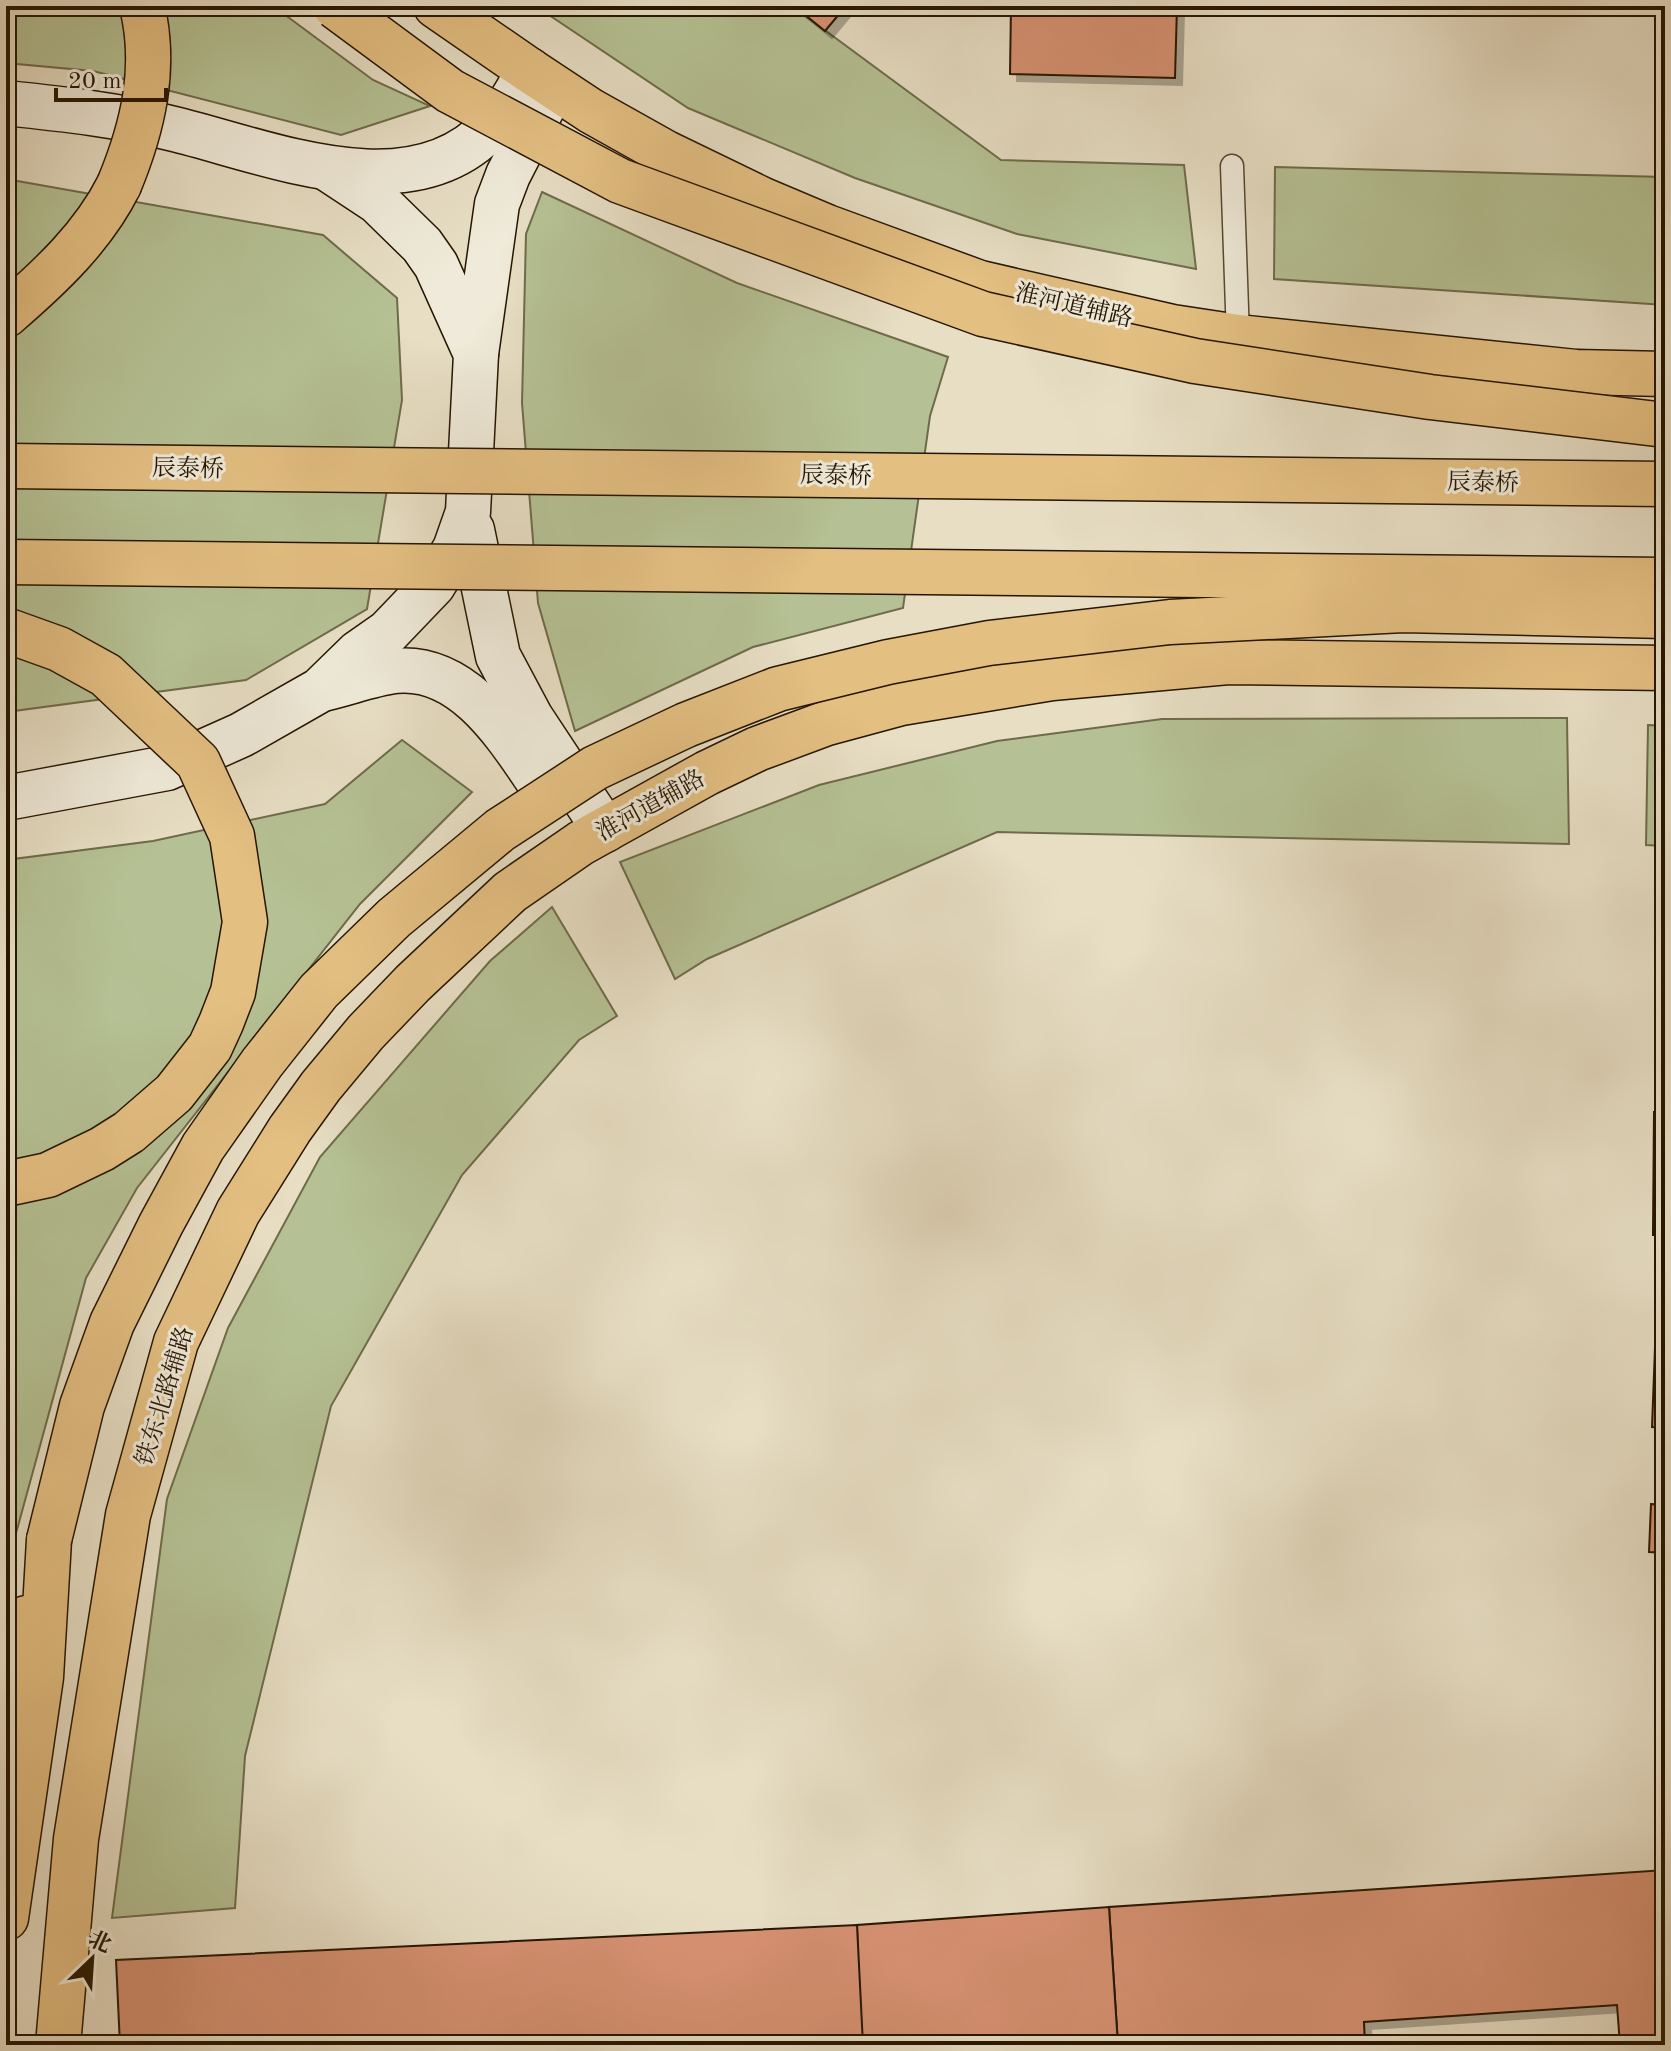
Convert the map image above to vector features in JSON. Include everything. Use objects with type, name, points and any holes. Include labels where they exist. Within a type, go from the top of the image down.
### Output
[{"type":"main road","points":[[6,315],[53,273],[84,239],[107,208],[119,185],[141,125],[147,91],[148,39],[142,6]]},
{"type":"main road","points":[[335,6],[450,91],[620,181],[983,314],[1211,364],[1430,397],[1665,425]]},
{"type":"main road","name":"淮河道辅路","points":[[436,6],[542,79],[666,153],[827,227],[965,277],[1054,301],[1172,327],[1238,337],[1576,372],[1665,374]]},
{"type":"main road","name":"辰泰桥","points":[[6,466],[1665,484]]},
{"type":"main road","points":[[6,562],[1665,580]]},
{"type":"main road","points":[[6,1688],[49,1540],[82,1406],[112,1323],[203,1147],[262,1063],[319,991],[394,918],[500,830],[595,768],[686,725],[778,689],[888,662],[989,643],[1170,622],[1403,610],[1665,616]]},
{"type":"main road","points":[[6,630],[59,649],[106,675],[198,762],[232,836],[245,922],[233,992],[210,1047],[181,1085],[152,1114],[102,1149],[48,1175],[6,1184]]},
{"type":"main road","name":"淮河道辅路","points":[[593,836],[757,749],[827,723],[901,703],[1052,678],[1228,662],[1665,668]]},
{"type":"main road","name":"铁东北路辅路","points":[[58,2045],[76,1839],[128,1515],[176,1342],[238,1212],[290,1129],[366,1032],[455,941],[510,892],[593,836]]},
{"type":"main road","points":[[6,1918],[41,1677],[49,1540]]},
{"type":"street","points":[[6,103],[102,114],[328,169],[386,172],[408,169],[453,154],[476,141],[492,127],[510,103],[542,79]]},
{"type":"street","points":[[542,79],[534,121],[497,204],[476,354],[468,512],[498,656],[593,836]]},
{"type":"street","points":[[328,169],[378,202],[422,245],[436,265],[476,354]]},
{"type":"street","points":[[6,798],[167,768],[241,735],[320,690],[358,653],[388,632],[433,585],[455,549],[468,512]]},
{"type":"street","points":[[320,690],[395,671],[426,673],[459,689],[491,715],[593,836]]},
{"type":"lane","points":[[1232,166],[1238,337]]},
{"type":"green space","points":[[6,6],[273,6],[373,80],[430,106],[341,135],[93,71],[6,63]]},
{"type":"green space","points":[[546,6],[792,6],[1001,160],[1184,165],[1196,269],[1017,234],[855,178],[688,108],[543,11]]},
{"type":"green space","points":[[1275,167],[1665,177],[1665,305],[1274,279]]},
{"type":"green space","points":[[6,179],[323,235],[397,298],[402,400],[367,609],[246,680],[6,712]]},
{"type":"green space","points":[[542,192],[737,283],[948,357],[930,416],[903,608],[753,647],[575,731],[538,603],[522,403],[526,234]]},
{"type":"green space","points":[[1567,718],[1569,844],[997,832],[707,959],[675,979],[620,862],[819,785],[997,741],[1162,719]]},
{"type":"green space","points":[[1648,725],[1665,726],[1665,846],[1646,845]]},
{"type":"green space","points":[[402,740],[472,792],[360,904],[137,1188],[86,1278],[15,1537],[6,1613],[6,860],[153,841],[325,804]]},
{"type":"green space","points":[[552,907],[617,1016],[579,1040],[462,1175],[331,1406],[245,1756],[235,1908],[112,1918],[167,1499],[228,1328],[320,1157],[490,961]]},
{"type":"building","points":[[794,6],[846,6],[825,31]]},
{"type":"building","points":[[1011,6],[1177,6],[1175,78],[1010,74]]},
{"type":"building","points":[[1662,966],[1665,966],[1665,1016],[1661,1016]]},
{"type":"building","points":[[1654,1112],[1665,1112],[1665,1235],[1653,1235]]},
{"type":"building","points":[[1656,1321],[1665,1322],[1665,1428],[1652,1427]]},
{"type":"building","points":[[1651,1504],[1665,1505],[1665,1553],[1649,1552]]},
{"type":"building","points":[[1665,1870],[1665,2045],[1620,2045],[1617,2005],[1364,2022],[1365,2045],[1118,2045],[1109,1907]]},
{"type":"building","points":[[1109,1907],[1118,2045],[860,2045],[857,1925]]},
{"type":"building","points":[[857,1925],[863,2045],[120,2045],[116,1960]]}]
